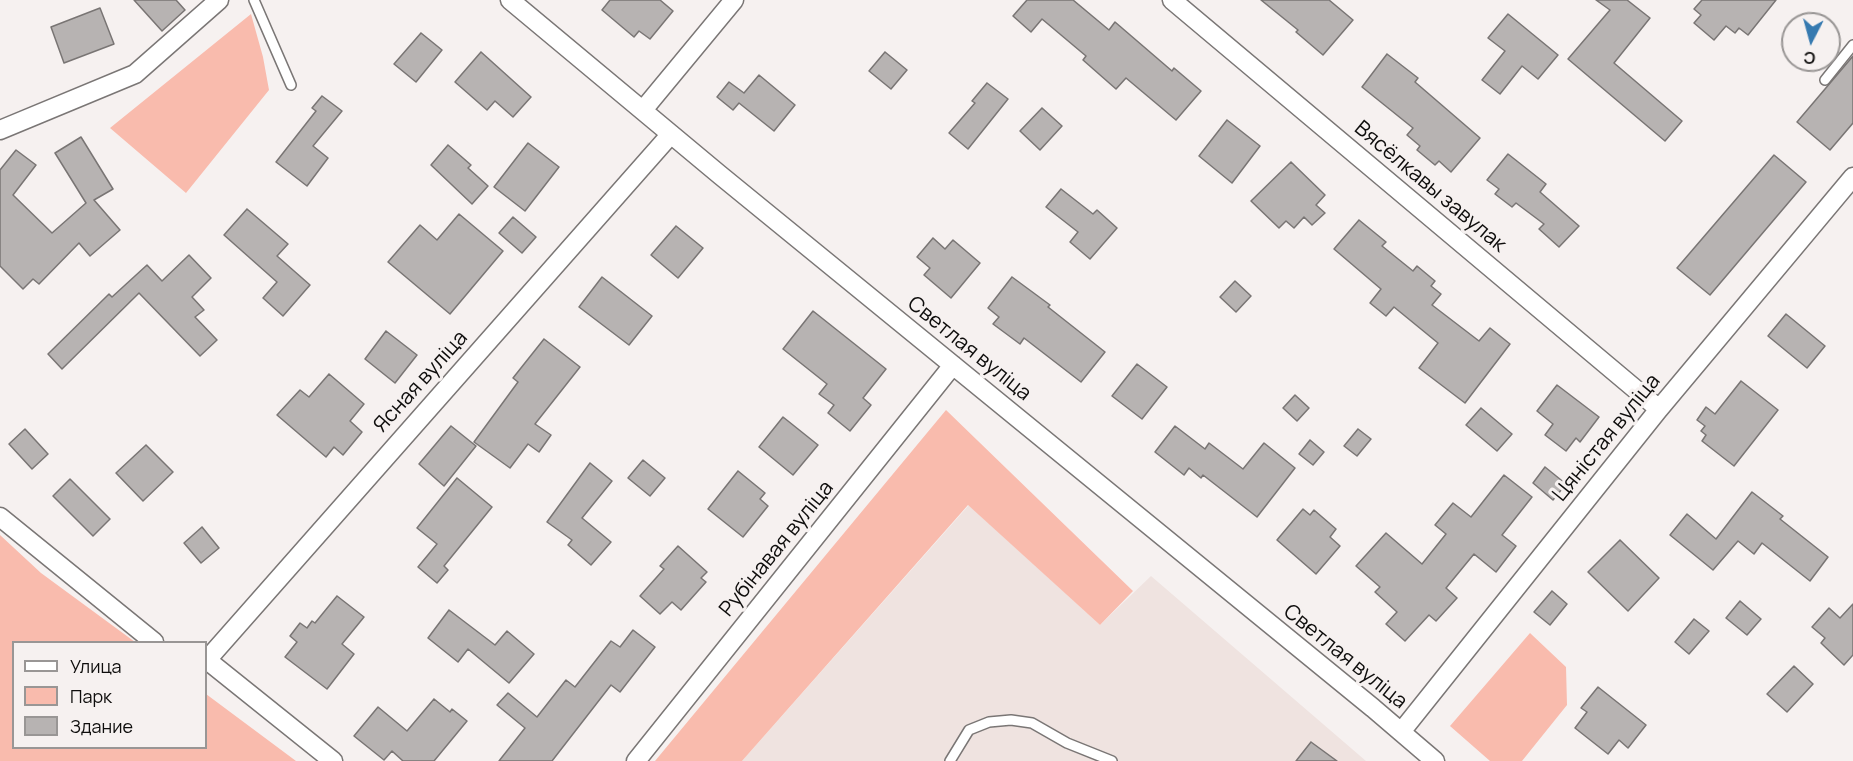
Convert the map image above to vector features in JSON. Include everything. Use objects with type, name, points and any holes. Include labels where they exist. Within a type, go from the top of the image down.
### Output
[{"type":"street","points":[[0,130],[135,74],[219,0]]},
{"type":"street","name":"Светлая вуліца","points":[[510,0],[1435,761]]},
{"type":"street","points":[[643,110],[734,0]]},
{"type":"street","name":"Вясёлкавы завулак","points":[[1172,0],[1659,409]]},
{"type":"street","name":"Ясная вуліца","points":[[207,659],[671,134]]},
{"type":"street","name":"Цяністая вуліца","points":[[1401,732],[1659,409],[1853,177]]},
{"type":"street","name":"Рубінавая вуліца","points":[[636,761],[953,365]]},
{"type":"street","points":[[0,517],[153,641]]},
{"type":"street","points":[[207,661],[333,761]]},
{"type":"lane","points":[[254,0],[291,85]]},
{"type":"lane","points":[[1825,80],[1853,45]]},
{"type":"lane","points":[[950,761],[969,730],[989,722],[1011,720],[1032,723],[1067,743],[1112,761]]},
{"type":"shaded area","points":[[969,505],[1100,625],[1151,576],[1366,761],[742,761]]},
{"type":"green space","points":[[251,14],[269,90],[186,193],[110,128]]},
{"type":"green space","points":[[946,410],[1133,591],[1100,625],[968,505],[742,761],[655,761]]},
{"type":"green space","points":[[0,535],[41,573],[134,641],[12,641],[12,749],[207,749],[207,695],[296,761],[0,761]]},
{"type":"green space","points":[[1530,633],[1566,667],[1567,705],[1522,761],[1490,761],[1450,726]]},
{"type":"building","points":[[134,0],[176,0],[185,10],[162,31]]},
{"type":"building","points":[[610,0],[660,0],[673,11],[650,39],[639,31],[634,37],[602,10]]},
{"type":"building","points":[[1027,0],[1073,0],[1109,30],[1115,22],[1172,71],[1174,68],[1201,91],[1176,120],[1126,78],[1116,89],[1083,60],[1086,56],[1042,19],[1031,32],[1013,16]]},
{"type":"building","points":[[1261,0],[1329,0],[1353,20],[1323,55],[1296,32],[1298,30]]},
{"type":"building","points":[[1596,0],[1627,0],[1650,18],[1614,63],[1682,121],[1665,141],[1568,59],[1610,10]]},
{"type":"building","points":[[1702,0],[1776,0],[1748,35],[1739,28],[1735,33],[1726,26],[1714,40],[1694,23],[1701,15],[1694,9]]},
{"type":"building","points":[[100,8],[114,44],[64,63],[51,27]]},
{"type":"building","points":[[1508,14],[1558,55],[1538,79],[1522,66],[1500,94],[1482,80],[1505,51],[1488,38]]},
{"type":"building","points":[[421,33],[442,50],[416,82],[394,64]]},
{"type":"building","points":[[481,52],[531,97],[513,117],[495,101],[487,110],[455,82]]},
{"type":"building","points":[[885,52],[907,70],[891,89],[869,71]]},
{"type":"building","points":[[1387,54],[1418,78],[1415,82],[1480,138],[1451,172],[1439,161],[1435,165],[1417,150],[1420,146],[1407,135],[1413,128],[1362,87]]},
{"type":"building","points":[[1853,56],[1853,123],[1830,150],[1797,122]]},
{"type":"building","points":[[759,75],[795,105],[774,131],[739,103],[733,110],[717,97],[729,82],[744,93]]},
{"type":"building","points":[[987,83],[1008,99],[968,149],[949,133],[975,103],[972,101]]},
{"type":"building","points":[[322,96],[342,111],[313,146],[328,158],[307,186],[276,162],[316,111],[312,108]]},
{"type":"building","points":[[1042,108],[1062,126],[1040,150],[1020,131]]},
{"type":"building","points":[[1227,120],[1260,146],[1232,183],[1199,156]]},
{"type":"building","points":[[81,137],[113,189],[94,200],[120,230],[90,256],[79,243],[39,284],[33,279],[23,289],[0,266],[0,170],[16,150],[36,165],[13,195],[52,233],[86,203],[55,153]]},
{"type":"building","points":[[528,143],[559,167],[525,211],[494,187]]},
{"type":"building","points":[[448,145],[471,165],[468,168],[488,186],[472,204],[431,165]]},
{"type":"building","points":[[1508,154],[1546,184],[1540,192],[1579,226],[1559,247],[1539,229],[1544,224],[1516,203],[1512,207],[1495,194],[1499,189],[1487,180]]},
{"type":"building","points":[[1774,155],[1806,182],[1710,295],[1677,268]]},
{"type":"building","points":[[1291,162],[1325,195],[1316,205],[1325,213],[1312,225],[1304,217],[1294,228],[1286,221],[1279,228],[1251,201]]},
{"type":"building","points":[[1061,189],[1093,214],[1097,210],[1117,228],[1090,259],[1070,242],[1078,232],[1046,207]]},
{"type":"building","points":[[247,209],[288,244],[277,256],[310,285],[283,316],[263,298],[277,282],[224,235]]},
{"type":"building","points":[[459,214],[503,251],[450,314],[388,262],[420,225],[437,240]]},
{"type":"building","points":[[513,217],[536,237],[522,253],[499,233]]},
{"type":"building","points":[[1359,220],[1386,242],[1382,246],[1413,271],[1417,266],[1435,281],[1431,286],[1441,294],[1432,305],[1479,341],[1490,328],[1510,344],[1465,403],[1419,368],[1438,343],[1394,307],[1386,316],[1370,303],[1381,289],[1334,249]]},
{"type":"building","points":[[676,226],[703,248],[678,278],[651,255]]},
{"type":"building","points":[[933,238],[945,249],[953,240],[980,263],[951,298],[924,275],[930,268],[917,257]]},
{"type":"building","points":[[189,255],[211,278],[192,297],[204,310],[195,317],[217,340],[200,356],[139,293],[62,369],[48,354],[109,294],[112,297],[147,265],[162,281]]},
{"type":"building","points":[[602,277],[652,316],[629,345],[579,307]]},
{"type":"building","points":[[1012,277],[1050,305],[1048,307],[1105,352],[1081,382],[1024,338],[1020,344],[993,324],[999,317],[988,308]]},
{"type":"building","points":[[1235,281],[1251,296],[1236,312],[1220,297]]},
{"type":"building","points":[[813,311],[886,369],[863,398],[871,405],[850,431],[828,413],[834,405],[819,394],[827,384],[783,349]]},
{"type":"building","points":[[1786,314],[1825,346],[1807,368],[1768,336]]},
{"type":"building","points":[[386,331],[417,355],[395,383],[365,359]]},
{"type":"building","points":[[544,339],[580,367],[535,424],[551,435],[539,452],[528,444],[510,468],[474,442],[518,382],[513,378]]},
{"type":"building","points":[[1137,364],[1167,387],[1142,419],[1112,396]]},
{"type":"building","points":[[329,374],[364,404],[350,421],[362,432],[343,455],[334,447],[326,457],[277,415],[300,390],[309,397]]},
{"type":"building","points":[[1741,381],[1778,410],[1734,466],[1702,441],[1706,435],[1701,431],[1705,426],[1697,420],[1706,407],[1715,414]]},
{"type":"building","points":[[1557,385],[1599,417],[1580,442],[1576,438],[1566,451],[1545,435],[1553,424],[1537,411]]},
{"type":"building","points":[[1295,395],[1309,408],[1297,421],[1283,408]]},
{"type":"building","points":[[1481,408],[1512,434],[1497,451],[1466,425]]},
{"type":"building","points":[[783,417],[818,445],[793,475],[759,447]]},
{"type":"building","points":[[451,426],[476,446],[444,486],[419,464]]},
{"type":"building","points":[[1175,426],[1205,449],[1209,443],[1243,469],[1264,443],[1295,468],[1257,517],[1203,475],[1201,478],[1189,468],[1184,475],[1155,452]]},
{"type":"building","points":[[25,429],[48,454],[32,469],[9,444]]},
{"type":"building","points":[[1358,429],[1371,439],[1357,456],[1344,446]]},
{"type":"building","points":[[1310,440],[1324,452],[1313,465],[1299,454]]},
{"type":"building","points":[[146,445],[173,472],[143,501],[116,473]]},
{"type":"building","points":[[643,460],[665,478],[650,496],[628,478]]},
{"type":"building","points":[[590,463],[612,481],[582,518],[611,542],[591,565],[568,545],[572,540],[547,522]]},
{"type":"building","points":[[1545,467],[1566,484],[1553,500],[1533,483]]},
{"type":"building","points":[[738,471],[765,493],[760,499],[768,506],[743,537],[708,509]]},
{"type":"building","points":[[1504,475],[1532,497],[1502,535],[1516,546],[1496,572],[1474,554],[1446,588],[1457,598],[1436,621],[1429,615],[1405,641],[1386,624],[1397,612],[1375,592],[1380,587],[1356,566],[1386,533],[1422,564],[1446,534],[1435,525],[1453,503],[1471,517]]},
{"type":"building","points":[[457,478],[492,507],[444,566],[448,570],[437,583],[418,567],[437,544],[417,528]]},
{"type":"building","points":[[70,479],[110,519],[93,536],[53,496]]},
{"type":"building","points":[[1752,492],[1783,516],[1780,519],[1828,557],[1810,581],[1762,543],[1754,554],[1738,541],[1713,570],[1670,535],[1687,514],[1716,539]]},
{"type":"building","points":[[1303,509],[1310,515],[1314,510],[1336,529],[1330,537],[1340,546],[1316,574],[1277,540]]},
{"type":"building","points":[[202,527],[219,548],[201,563],[184,543]]},
{"type":"building","points":[[1620,540],[1659,578],[1628,611],[1588,572]]},
{"type":"building","points":[[678,546],[707,572],[701,578],[706,582],[681,610],[672,602],[660,614],[640,596],[664,569],[660,566]]},
{"type":"building","points":[[1552,591],[1567,604],[1550,625],[1534,612]]},
{"type":"building","points":[[337,596],[364,617],[342,644],[354,654],[327,689],[285,657],[297,642],[290,636],[300,623],[307,628],[312,621],[315,623]]},
{"type":"building","points":[[1740,601],[1761,619],[1747,635],[1726,618]]},
{"type":"building","points":[[1853,604],[1853,655],[1844,665],[1821,643],[1825,638],[1812,627],[1829,608],[1840,618]]},
{"type":"building","points":[[449,610],[495,645],[507,631],[534,654],[509,683],[468,649],[458,662],[428,638]]},
{"type":"building","points":[[1694,619],[1709,631],[1689,654],[1675,642]]},
{"type":"building","points":[[633,630],[655,647],[620,692],[611,685],[552,761],[499,761],[525,728],[497,705],[508,693],[537,717],[566,680],[575,687],[611,641],[620,647]]},
{"type":"building","points":[[1794,666],[1813,684],[1787,712],[1767,694]]},
{"type":"building","points":[[1598,687],[1646,725],[1628,748],[1619,740],[1608,754],[1575,728],[1587,712],[1581,708]]},
{"type":"building","points":[[434,699],[450,712],[452,709],[467,721],[434,761],[403,761],[392,751],[384,760],[354,736],[378,707],[407,731]]},
{"type":"building","points":[[1311,742],[1337,761],[1296,761]]}]
